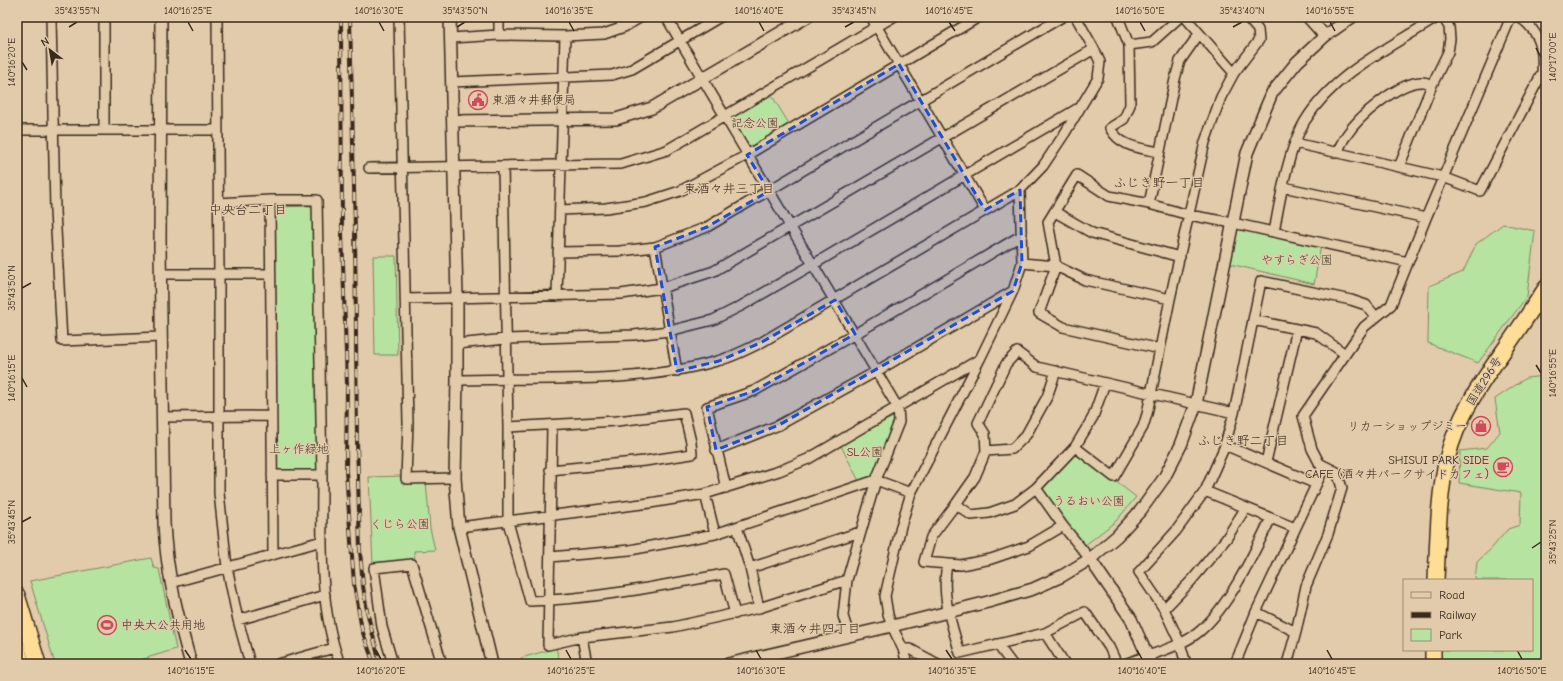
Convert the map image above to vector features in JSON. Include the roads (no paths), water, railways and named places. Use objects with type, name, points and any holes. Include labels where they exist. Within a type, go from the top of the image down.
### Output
[{"type":"highway","name":"国道296号","points":[[1436,579],[1442,487],[1448,457],[1459,425],[1469,403],[1546,288]]},
{"type":"highway","points":[[17,595],[38,664]]},
{"type":"highway","points":[[17,647],[22,664]]},
{"type":"highway","points":[[1433,651],[1433,664]]},
{"type":"street","points":[[51,17],[52,130],[62,341],[161,337]]},
{"type":"street","points":[[104,17],[104,130]]},
{"type":"street","points":[[161,17],[160,274],[165,542],[178,618],[190,664]]},
{"type":"street","points":[[217,17],[219,494],[227,567],[238,620],[250,664]]},
{"type":"street","points":[[399,17],[408,423],[406,479],[455,478]]},
{"type":"street","points":[[450,17],[457,297],[455,478],[459,527],[492,664]]},
{"type":"street","points":[[499,17],[499,34]]},
{"type":"street","points":[[618,17],[624,27]]},
{"type":"street","points":[[451,38],[499,34],[565,36],[604,34],[624,27],[641,17]]},
{"type":"street","points":[[666,17],[814,264],[898,408],[899,422],[876,480],[847,580],[843,616],[849,635]]},
{"type":"street","points":[[452,82],[612,75],[632,69],[720,17]]},
{"type":"street","points":[[453,121],[561,121],[616,119],[652,108],[807,17]]},
{"type":"street","points":[[871,17],[985,210]]},
{"type":"street","points":[[369,168],[621,164],[667,150],[893,17]]},
{"type":"street","points":[[560,210],[606,208],[646,202],[680,191],[747,154],[979,17]]},
{"type":"street","points":[[558,252],[620,251],[655,247],[708,227],[1062,17]]},
{"type":"street","points":[[457,380],[507,378],[607,378],[677,371],[719,361],[762,342],[835,300],[1020,190],[1043,166],[1098,78],[1100,62],[1076,17]]},
{"type":"street","points":[[1118,17],[1129,45],[1130,105],[1124,119],[1110,128],[1114,136],[1121,142],[1133,147],[1159,152]]},
{"type":"street","points":[[1129,45],[1152,42],[1180,17]]},
{"type":"street","points":[[1185,17],[1234,73]]},
{"type":"street","points":[[1075,447],[1114,477],[1143,427],[1205,142],[1221,97],[1234,73],[1259,40],[1258,30],[1247,17]]},
{"type":"street","points":[[1308,17],[1325,36]]},
{"type":"street","points":[[728,664],[892,626],[1033,589],[1062,576],[1090,559],[1117,536],[1141,510],[1164,478],[1181,445],[1196,404],[1247,153],[1272,93],[1297,62],[1325,36],[1352,17]]},
{"type":"street","points":[[1274,232],[1283,187],[1295,143],[1305,122],[1320,101],[1339,81],[1438,17]]},
{"type":"street","points":[[1399,167],[1432,85],[1448,52],[1450,39],[1449,27],[1443,17]]},
{"type":"street","points":[[1236,664],[1256,612],[1323,470],[1312,449],[1303,416],[1364,327],[1391,305],[1443,177],[1511,17]]},
{"type":"street","points":[[1295,143],[1443,177],[1480,191],[1542,72],[1543,56],[1539,40],[1526,22],[1519,17]]},
{"type":"street","points":[[1149,204],[1159,152],[1180,61],[1199,34]]},
{"type":"street","points":[[557,296],[561,121],[565,36]]},
{"type":"street","points":[[405,298],[621,294],[662,288],[714,271],[792,227],[1094,49]]},
{"type":"street","points":[[1337,153],[1346,136],[1364,115],[1380,102],[1400,88],[1412,84],[1424,82],[1432,85]]},
{"type":"street","points":[[457,344],[506,339],[634,336],[669,331],[713,320],[741,306],[814,264],[1078,108]]},
{"type":"street","points":[[17,130],[217,130]]},
{"type":"street","points":[[504,166],[508,522],[530,601],[635,591],[724,574],[735,614]]},
{"type":"street","points":[[1160,349],[1063,327],[1039,313],[1056,266],[1048,222],[1078,175],[1109,196],[1149,204],[1189,215],[1233,223],[1408,262]]},
{"type":"street","points":[[1283,187],[1426,218]]},
{"type":"street","points":[[907,664],[903,649],[888,615],[885,596],[911,493],[1013,291],[1022,263],[1020,190]]},
{"type":"street","points":[[218,204],[270,200],[317,200],[322,541],[328,617],[334,648],[340,664]]},
{"type":"street","points":[[270,200],[273,554]]},
{"type":"street","points":[[1055,212],[1092,233],[1180,257]]},
{"type":"street","points":[[726,488],[706,407],[754,391],[855,334],[1022,235]]},
{"type":"street","points":[[655,247],[677,371]]},
{"type":"street","points":[[1022,263],[1056,266],[1085,280],[1170,299]]},
{"type":"street","points":[[160,274],[270,274]]},
{"type":"street","points":[[1186,664],[1180,643],[1164,609],[1139,572],[1176,531],[1205,491],[1225,445],[1234,413],[1261,281],[1351,300],[1366,305],[1376,317]]},
{"type":"street","points":[[716,450],[779,425],[877,371],[1013,291]]},
{"type":"street","points":[[1253,320],[1316,333],[1345,354]]},
{"type":"street","points":[[1266,462],[1296,329]]},
{"type":"street","points":[[1064,526],[1029,546],[992,559],[961,565],[924,562],[931,536],[975,477],[986,451],[985,434],[978,423],[1006,364],[1017,352],[1037,367],[1234,413]]},
{"type":"street","points":[[459,527],[650,503],[705,494],[779,471],[808,459],[980,359]]},
{"type":"street","points":[[986,451],[1012,449],[1026,435],[1047,397],[1056,371]]},
{"type":"street","points":[[956,504],[971,515],[989,513],[1015,504],[1036,488],[1075,447],[1093,417],[1105,383]]},
{"type":"street","points":[[508,427],[617,421],[684,413],[691,442],[692,454],[645,462],[550,470]]},
{"type":"street","points":[[162,417],[271,416]]},
{"type":"street","points":[[552,425],[548,646],[582,637],[673,627],[735,614],[759,608],[847,580]]},
{"type":"street","points":[[1225,445],[1316,484]]},
{"type":"street","points":[[1287,664],[1306,586],[1328,534],[1342,488],[1337,472],[1319,463]]},
{"type":"street","points":[[272,475],[322,475]]},
{"type":"street","points":[[550,557],[630,550],[715,534],[876,480],[911,493]]},
{"type":"street","points":[[1036,488],[1090,559],[1131,619],[1149,660]]},
{"type":"street","points":[[1205,491],[1296,528]]},
{"type":"street","points":[[705,494],[715,534]]},
{"type":"street","points":[[1164,609],[1192,580],[1226,538],[1245,508]]},
{"type":"street","points":[[1126,664],[1149,660],[1200,631],[1223,607],[1254,553],[1271,518]]},
{"type":"street","points":[[737,527],[750,568],[759,608]]},
{"type":"street","points":[[750,568],[860,532]]},
{"type":"street","points":[[171,583],[322,541]]},
{"type":"street","points":[[393,664],[382,627],[374,568],[412,564],[442,664]]},
{"type":"street","points":[[947,564],[944,580],[948,612],[960,654],[1045,633],[1085,612],[1109,647],[1117,664]]},
{"type":"street","points":[[238,620],[326,595]]},
{"type":"street","points":[[1256,612],[1296,632]]},
{"type":"street","points":[[1045,633],[1065,664]]},
{"type":"street","points":[[582,637],[587,664]]},
{"type":"street","points":[[998,644],[1012,664]]},
{"type":"street","points":[[278,664],[294,662],[334,648]]},
{"type":"street","points":[[903,649],[910,649],[938,664]]},
{"type":"railway","points":[[341,17],[342,232],[347,385],[346,471],[354,584],[362,630],[374,664]]},
{"type":"railway","points":[[350,17],[360,550],[367,611],[380,664]]},
{"type":"place","name":"東酒々井郵便局","points":[[478,100]]},
{"type":"place","name":"リカーショップジミー","points":[[1481,426]]},
{"type":"place","name":"SHISUI PARK SIDE CAFE (酒々井パークサイドカフェ)","points":[[1503,467]]},
{"type":"place","name":"中央大公共用地","points":[[107,625]]},
{"type":"district","name":"ふじき野一丁目","points":[[1159,182]]},
{"type":"district","name":"東酒々井三丁目","points":[[729,188]]},
{"type":"district","name":"中央台二丁目","points":[[248,209]]},
{"type":"district","name":"ふじき野二丁目","points":[[1243,440]]},
{"type":"district","name":"東酒々井四丁目","points":[[815,628]]},
{"type":"park label","name":"記念公園","points":[[755,123]]},
{"type":"park label","name":"やすらぎ公園","points":[[1297,260]]},
{"type":"park label","name":"上ヶ作緑地","points":[[299,449]]},
{"type":"park label","name":"SL公園","points":[[865,452]]},
{"type":"park label","name":"うるおい公園","points":[[1089,501]]},
{"type":"park label","name":"くじら公園","points":[[400,524]]}]
